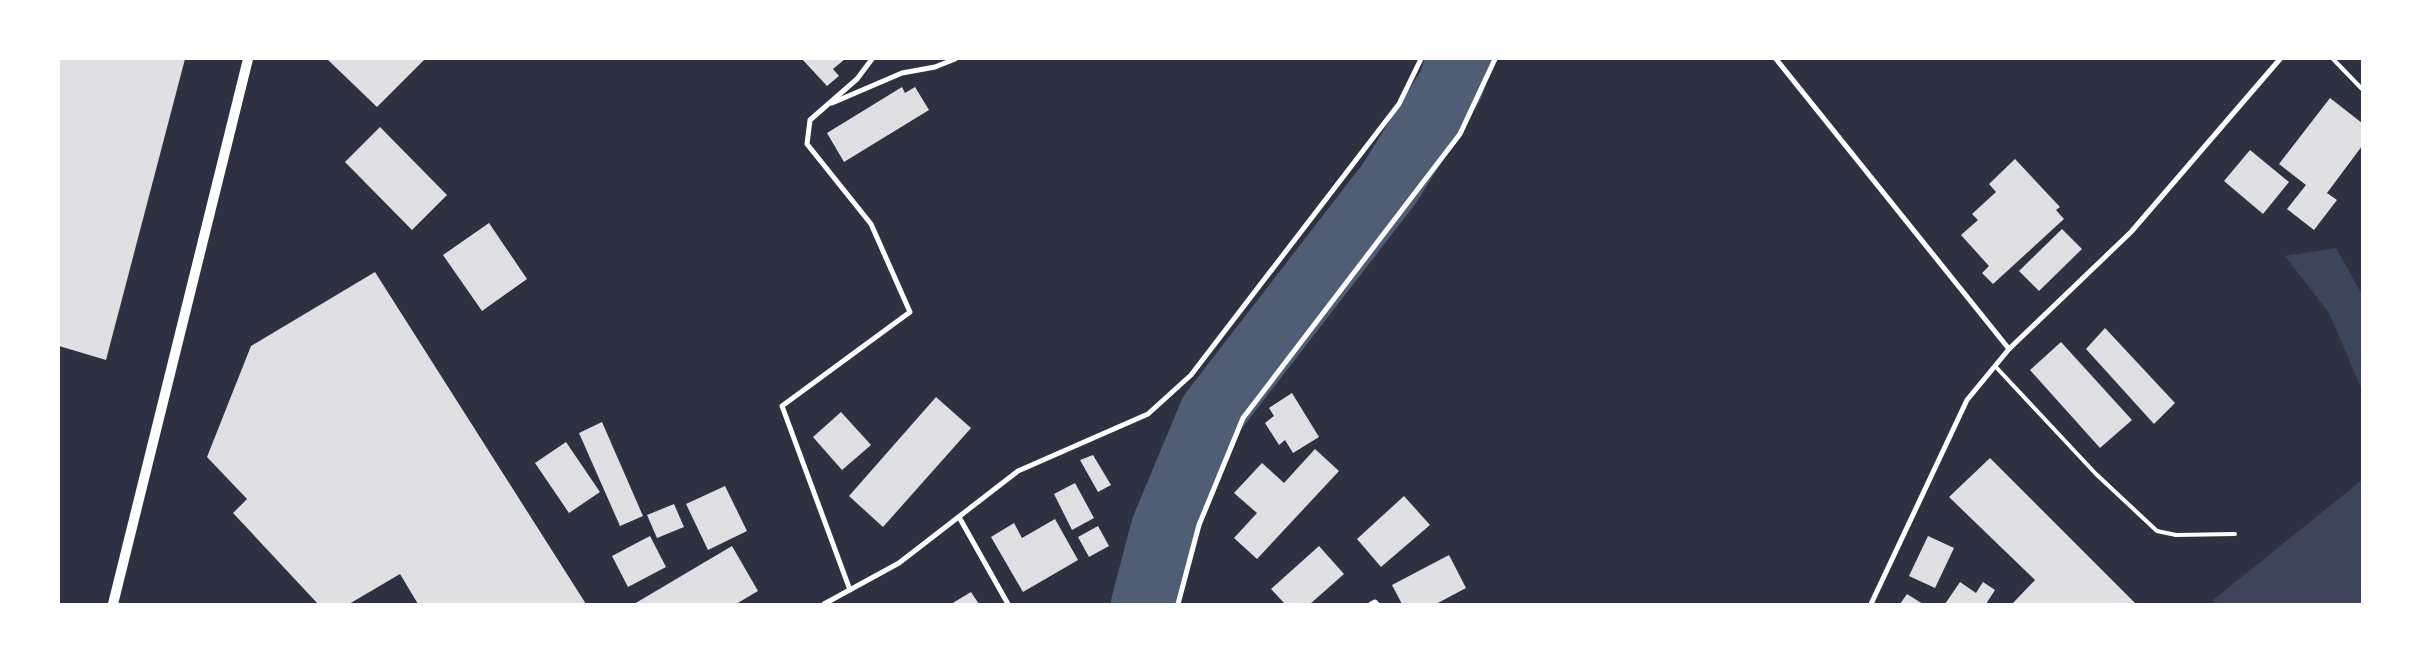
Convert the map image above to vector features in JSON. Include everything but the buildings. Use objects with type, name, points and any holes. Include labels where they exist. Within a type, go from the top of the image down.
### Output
[{"type":"main road","points":[[113,604],[248,59]]},
{"type":"street","points":[[850,590],[782,406],[910,312],[872,224],[807,144],[810,120],[857,79],[872,59]]},
{"type":"street","points":[[826,106],[902,73],[935,66],[955,59]]},
{"type":"street","points":[[824,604],[898,564],[1018,471],[1148,414],[1191,375],[1399,104],[1421,59]]},
{"type":"street","points":[[1178,604],[1199,525],[1243,418],[1460,134],[1495,59]]},
{"type":"street","points":[[1776,59],[2009,349]]},
{"type":"street","points":[[1871,604],[1967,400],[2009,349],[2131,232],[2280,59]]},
{"type":"street","points":[[959,517],[1008,604]]},
{"type":"street","points":[[1371,604],[1375,602],[1377,604]]},
{"type":"lane","points":[[2333,59],[2362,89]]},
{"type":"lane","points":[[1995,366],[2096,474],[2158,532],[2176,535],[2235,534]]},
{"type":"shaded area","points":[[2336,248],[2362,294],[2362,390],[2329,313],[2285,256]]},
{"type":"shaded area","points":[[2362,480],[2362,604],[2215,604],[2213,600]]},
{"type":"waterway","points":[[1144,604],[1164,528],[1212,413],[1389,184],[1451,85],[1459,59]]}]
